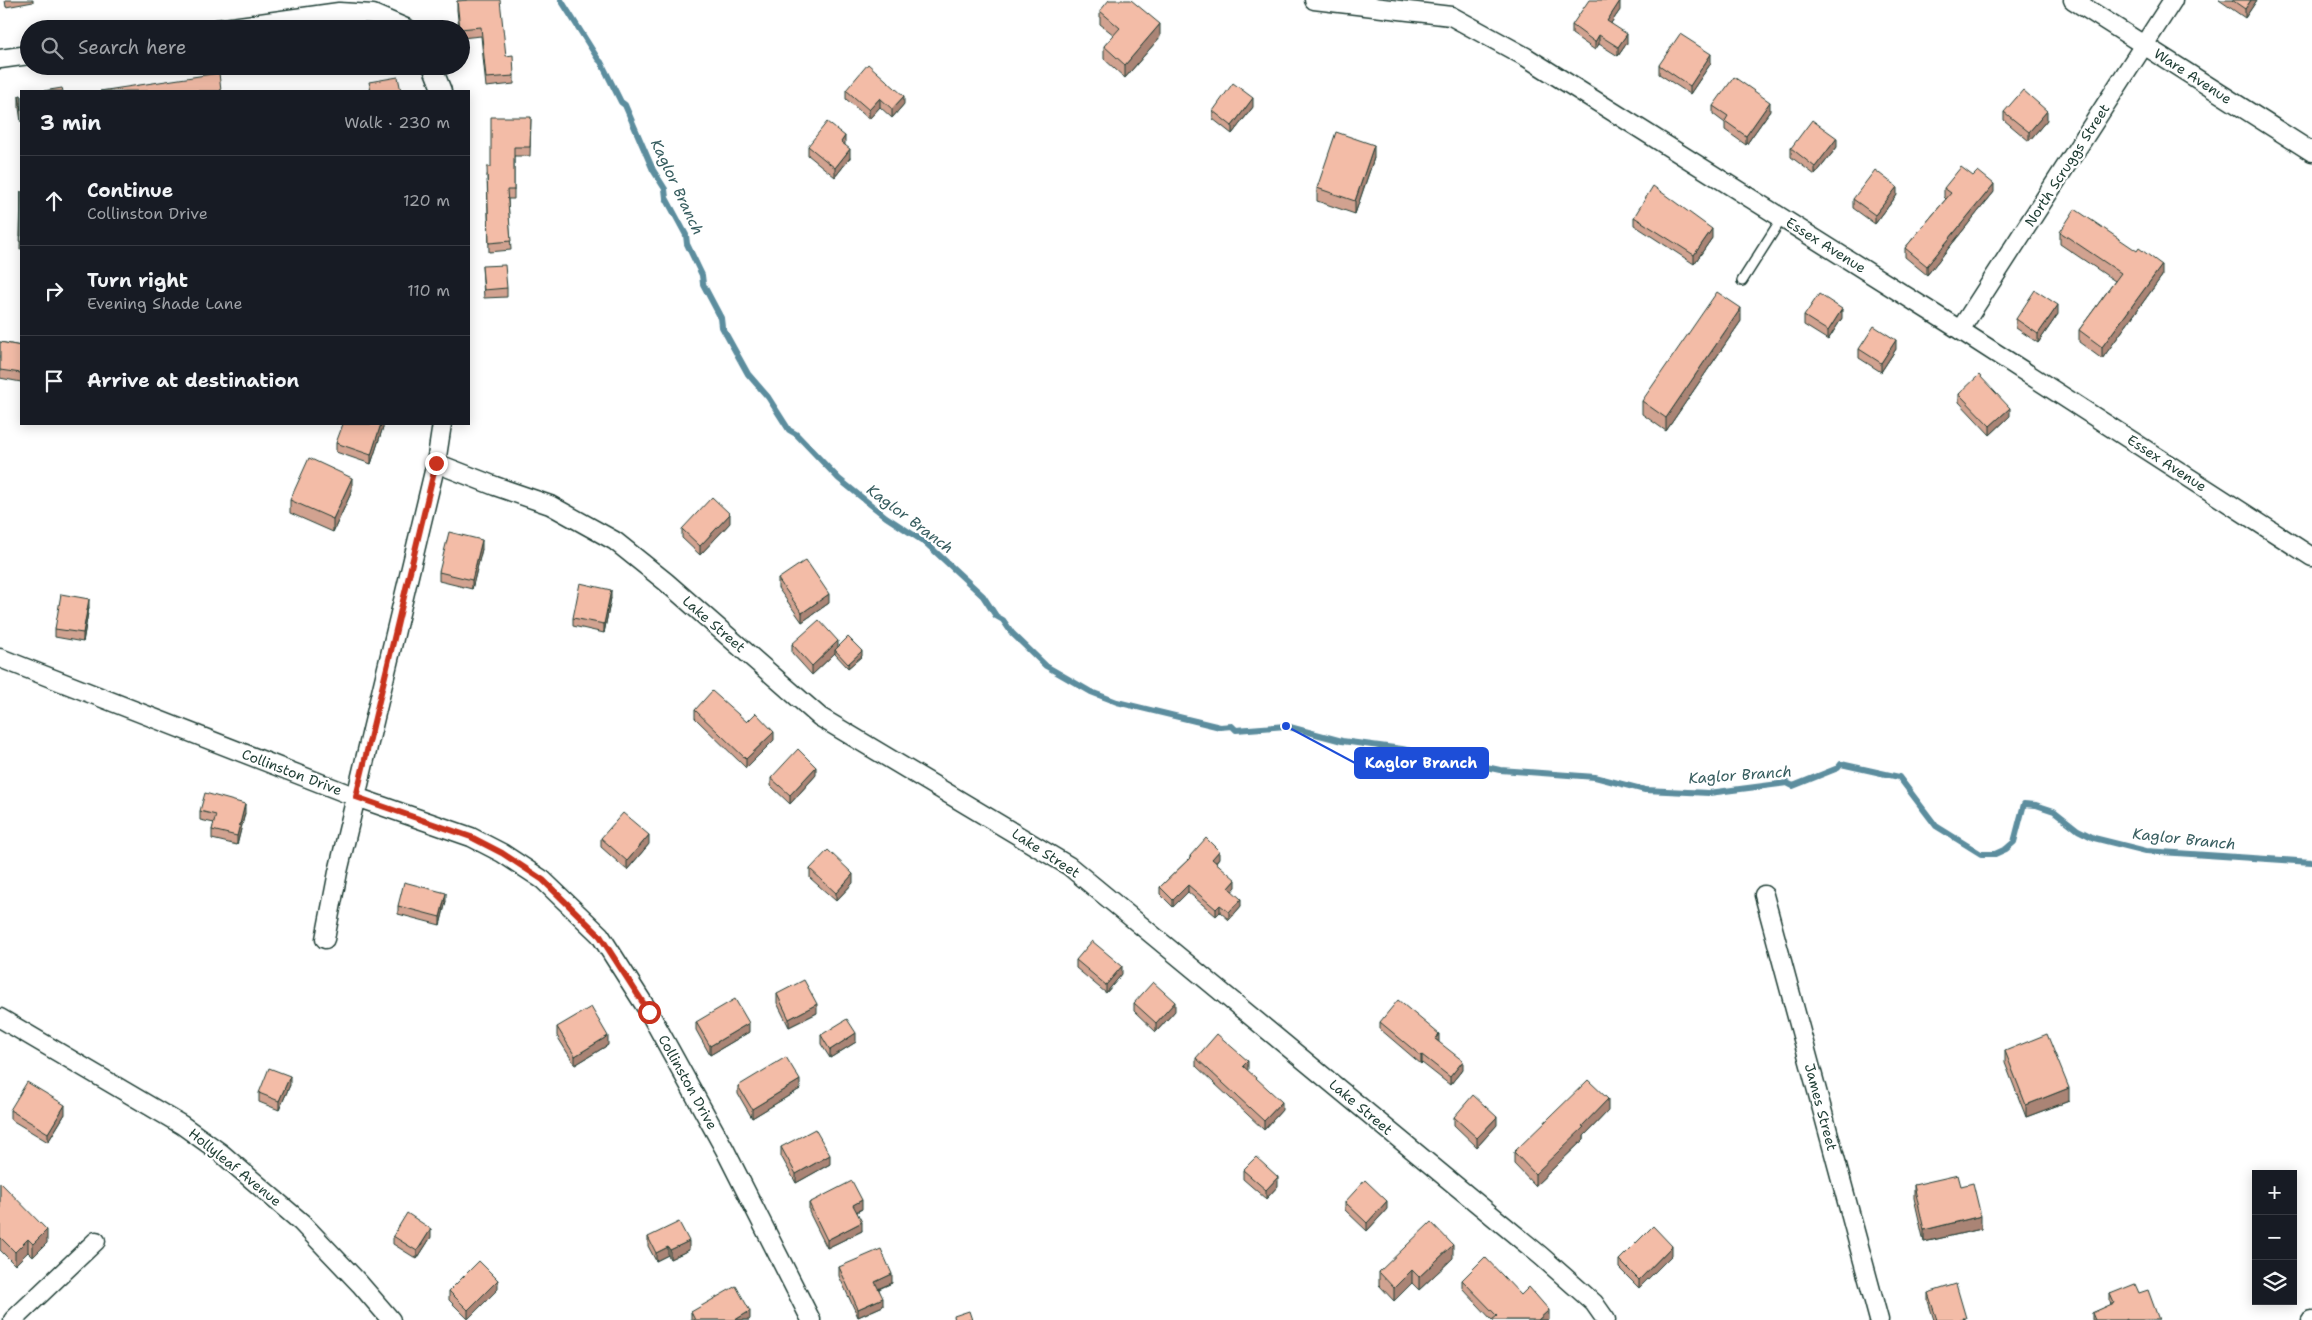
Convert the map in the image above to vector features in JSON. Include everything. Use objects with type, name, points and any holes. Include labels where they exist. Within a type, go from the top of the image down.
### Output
[{"type":"street","name":"Essex Avenue","points":[[1314,0],[1451,16],[1526,57],[1960,330],[2312,557]]},
{"type":"street","name":"Ware Avenue","points":[[2073,0],[2312,152]]},
{"type":"street","name":"North Scruggs Street","points":[[1960,330],[2173,0]]},
{"type":"street","points":[[282,20],[339,12],[373,14],[387,20]]},
{"type":"street","points":[[0,59],[20,56]]},
{"type":"street","points":[[436,75],[442,90]]},
{"type":"street","points":[[325,939],[356,797],[436,463],[442,425]]},
{"type":"street","name":"Lake Street","points":[[436,463],[494,486],[550,505],[616,541],[820,716],[1069,866],[1541,1256],[1594,1303],[1606,1320]]},
{"type":"street","name":"Collinston Drive","points":[[0,658],[356,797],[471,837],[502,853],[543,880],[600,936],[649,1012],[725,1150],[811,1320]]},
{"type":"street","name":"James Street","points":[[1764,895],[1879,1320]]},
{"type":"street","name":"Hollyleaf Avenue","points":[[0,1018],[182,1125],[221,1153],[301,1222],[360,1284],[391,1320]]},
{"type":"street","points":[[13,1320],[96,1241]]},
{"type":"lane","points":[[1742,281],[1782,218]]},
{"type":"building","points":[[500,0],[506,56],[513,55],[514,76],[486,78],[481,27],[470,28],[470,20],[459,20],[457,1]]},
{"type":"building","points":[[1109,0],[1131,0],[1160,24],[1125,65],[1104,46],[1120,28],[1100,11]]},
{"type":"building","points":[[1589,0],[1620,1],[1607,21],[1627,34],[1618,47],[1599,35],[1595,42],[1572,25]]},
{"type":"building","points":[[2232,0],[2251,0],[2245,9]]},
{"type":"building","points":[[1680,34],[1711,54],[1690,86],[1659,65]]},
{"type":"building","points":[[868,64],[904,96],[892,109],[880,98],[869,110],[846,90]]},
{"type":"building","points":[[206,75],[219,75],[221,90],[107,90]]},
{"type":"building","points":[[398,77],[401,90],[371,90],[369,82]]},
{"type":"building","points":[[1734,77],[1770,102],[1746,136],[1725,121],[1728,116],[1713,106]]},
{"type":"building","points":[[1233,83],[1253,98],[1232,126],[1213,111]]},
{"type":"building","points":[[2023,90],[2047,111],[2029,132],[2004,112]]},
{"type":"building","points":[[491,117],[531,117],[530,147],[514,147],[514,190],[507,190],[511,241],[489,243],[487,167],[491,167]]},
{"type":"building","points":[[1812,120],[1837,138],[1815,167],[1791,148]]},
{"type":"building","points":[[827,122],[845,136],[841,142],[850,149],[835,168],[808,146]]},
{"type":"building","points":[[1336,132],[1374,145],[1355,201],[1317,188]]},
{"type":"building","points":[[1961,167],[1973,176],[1978,171],[1994,184],[1927,266],[1905,248],[1951,193],[1944,188]]},
{"type":"building","points":[[1875,170],[1897,187],[1875,215],[1853,199]]},
{"type":"building","points":[[1653,186],[1712,229],[1694,255],[1634,217]]},
{"type":"building","points":[[2075,209],[2137,251],[2139,248],[2162,265],[2102,347],[2079,330],[2121,273],[2060,232]]},
{"type":"building","points":[[505,265],[507,288],[484,290],[482,266]]},
{"type":"building","points":[[2035,290],[2058,305],[2038,334],[2016,319]]},
{"type":"building","points":[[1717,292],[1741,308],[1666,418],[1642,401]]},
{"type":"building","points":[[1819,294],[1842,309],[1828,331],[1804,316]]},
{"type":"building","points":[[1874,326],[1896,340],[1881,363],[1859,349]]},
{"type":"building","points":[[0,342],[20,346],[20,373],[0,370]]},
{"type":"building","points":[[1979,375],[2010,408],[1990,426],[1959,394]]},
{"type":"building","points":[[343,425],[381,425],[371,455],[336,443]]},
{"type":"building","points":[[309,458],[352,478],[333,519],[290,500]]},
{"type":"building","points":[[712,497],[730,514],[700,546],[682,529]]},
{"type":"building","points":[[449,532],[482,540],[472,580],[439,572]]},
{"type":"building","points":[[806,560],[829,594],[802,613],[778,579]]},
{"type":"building","points":[[580,583],[611,590],[604,624],[573,618]]},
{"type":"building","points":[[61,594],[89,599],[83,633],[55,629]]},
{"type":"building","points":[[819,620],[838,641],[812,666],[792,644]]},
{"type":"building","points":[[848,637],[862,651],[848,664],[835,650]]},
{"type":"building","points":[[712,691],[747,722],[756,713],[774,732],[746,759],[695,710]]},
{"type":"building","points":[[798,749],[816,767],[790,795],[771,778]]},
{"type":"building","points":[[205,793],[245,804],[237,836],[212,830],[216,815],[200,811]]},
{"type":"building","points":[[623,813],[649,835],[627,861],[601,838]]},
{"type":"building","points":[[1206,838],[1219,851],[1212,859],[1236,880],[1229,888],[1241,899],[1229,912],[1220,905],[1216,909],[1188,885],[1173,900],[1160,887],[1191,857]]},
{"type":"building","points":[[828,850],[853,874],[836,893],[810,869]]},
{"type":"building","points":[[404,882],[446,893],[440,917],[398,906]]},
{"type":"building","points":[[1092,941],[1122,966],[1106,985],[1076,960]]},
{"type":"building","points":[[804,980],[817,1004],[789,1019],[777,994]]},
{"type":"building","points":[[1153,982],[1175,1002],[1156,1023],[1134,1003]]},
{"type":"building","points":[[735,999],[749,1023],[710,1046],[696,1022]]},
{"type":"building","points":[[1398,1000],[1439,1034],[1435,1039],[1463,1061],[1450,1077],[1380,1022]]},
{"type":"building","points":[[591,1007],[608,1036],[575,1056],[557,1027]]},
{"type":"building","points":[[847,1019],[856,1033],[830,1050],[821,1035]]},
{"type":"building","points":[[1217,1034],[1248,1061],[1243,1066],[1282,1102],[1264,1121],[1196,1058]]},
{"type":"building","points":[[2047,1034],[2069,1088],[2026,1105],[2005,1051]]},
{"type":"building","points":[[786,1057],[800,1080],[752,1109],[738,1086]]},
{"type":"building","points":[[269,1068],[290,1076],[279,1101],[259,1093]]},
{"type":"building","points":[[1588,1080],[1608,1099],[1582,1126],[1584,1127],[1535,1174],[1514,1152]]},
{"type":"building","points":[[27,1082],[65,1105],[48,1133],[10,1110]]},
{"type":"building","points":[[1473,1095],[1497,1117],[1477,1138],[1454,1117]]},
{"type":"building","points":[[815,1129],[830,1155],[796,1174],[781,1147]]},
{"type":"building","points":[[1256,1157],[1278,1177],[1266,1190],[1243,1170]]},
{"type":"building","points":[[1958,1175],[1961,1186],[1973,1183],[1981,1216],[1924,1230],[1914,1185]]},
{"type":"building","points":[[1365,1180],[1387,1201],[1367,1223],[1345,1202]]},
{"type":"building","points":[[852,1181],[862,1200],[853,1205],[862,1222],[827,1240],[809,1203]]},
{"type":"building","points":[[0,1182],[47,1230],[33,1244],[28,1239],[15,1252],[0,1237]]},
{"type":"building","points":[[407,1213],[431,1229],[417,1251],[393,1236]]},
{"type":"building","points":[[679,1222],[689,1241],[670,1250],[668,1247],[656,1253],[648,1237]]},
{"type":"building","points":[[1431,1222],[1453,1245],[1419,1277],[1412,1270],[1394,1288],[1379,1272]]},
{"type":"building","points":[[1653,1226],[1672,1246],[1639,1280],[1619,1260]]},
{"type":"building","points":[[881,1249],[892,1274],[875,1282],[883,1298],[858,1309],[839,1267]]},
{"type":"building","points":[[1485,1257],[1521,1295],[1529,1287],[1549,1310],[1538,1320],[1492,1320],[1497,1316],[1462,1280]]},
{"type":"building","points":[[479,1261],[498,1280],[468,1310],[449,1291]]},
{"type":"building","points":[[1956,1284],[1966,1318],[1963,1318],[1964,1320],[1937,1320],[1928,1293]]},
{"type":"building","points":[[2135,1284],[2139,1293],[2148,1290],[2159,1320],[2095,1320],[2092,1313],[2114,1303],[2110,1294]]},
{"type":"building","points":[[736,1286],[750,1311],[735,1320],[695,1320],[691,1312]]},
{"type":"building","points":[[969,1311],[972,1320],[955,1320],[954,1316]]},
{"type":"waterway","name":"Kaglor Branch","points":[[561,0],[601,62],[621,102],[625,105],[653,170],[665,189],[666,198],[686,235],[687,244],[702,275],[703,284],[721,318],[722,327],[748,374],[768,397],[789,430],[796,434],[839,479],[886,517],[926,543],[983,596],[996,616],[1003,620],[1012,633],[1046,666],[1091,692],[1117,702],[1220,727],[1232,726],[1236,730],[1286,726],[1342,741],[1402,749],[1500,770],[1595,777],[1645,790],[1709,793],[1787,783],[1793,786],[1838,768],[1841,764],[1899,777],[1936,826],[1981,854],[1995,854],[2006,849],[2014,842],[2024,804],[2036,805],[2054,811],[2078,830],[2094,838],[2146,851],[2312,862]]},
{"type":"place","name":"Kaglor Branch","points":[[1286,726]]},
{"type":"route","points":[[436,463],[356,797],[471,837],[502,853],[543,880],[600,936],[649,1012]]}]
